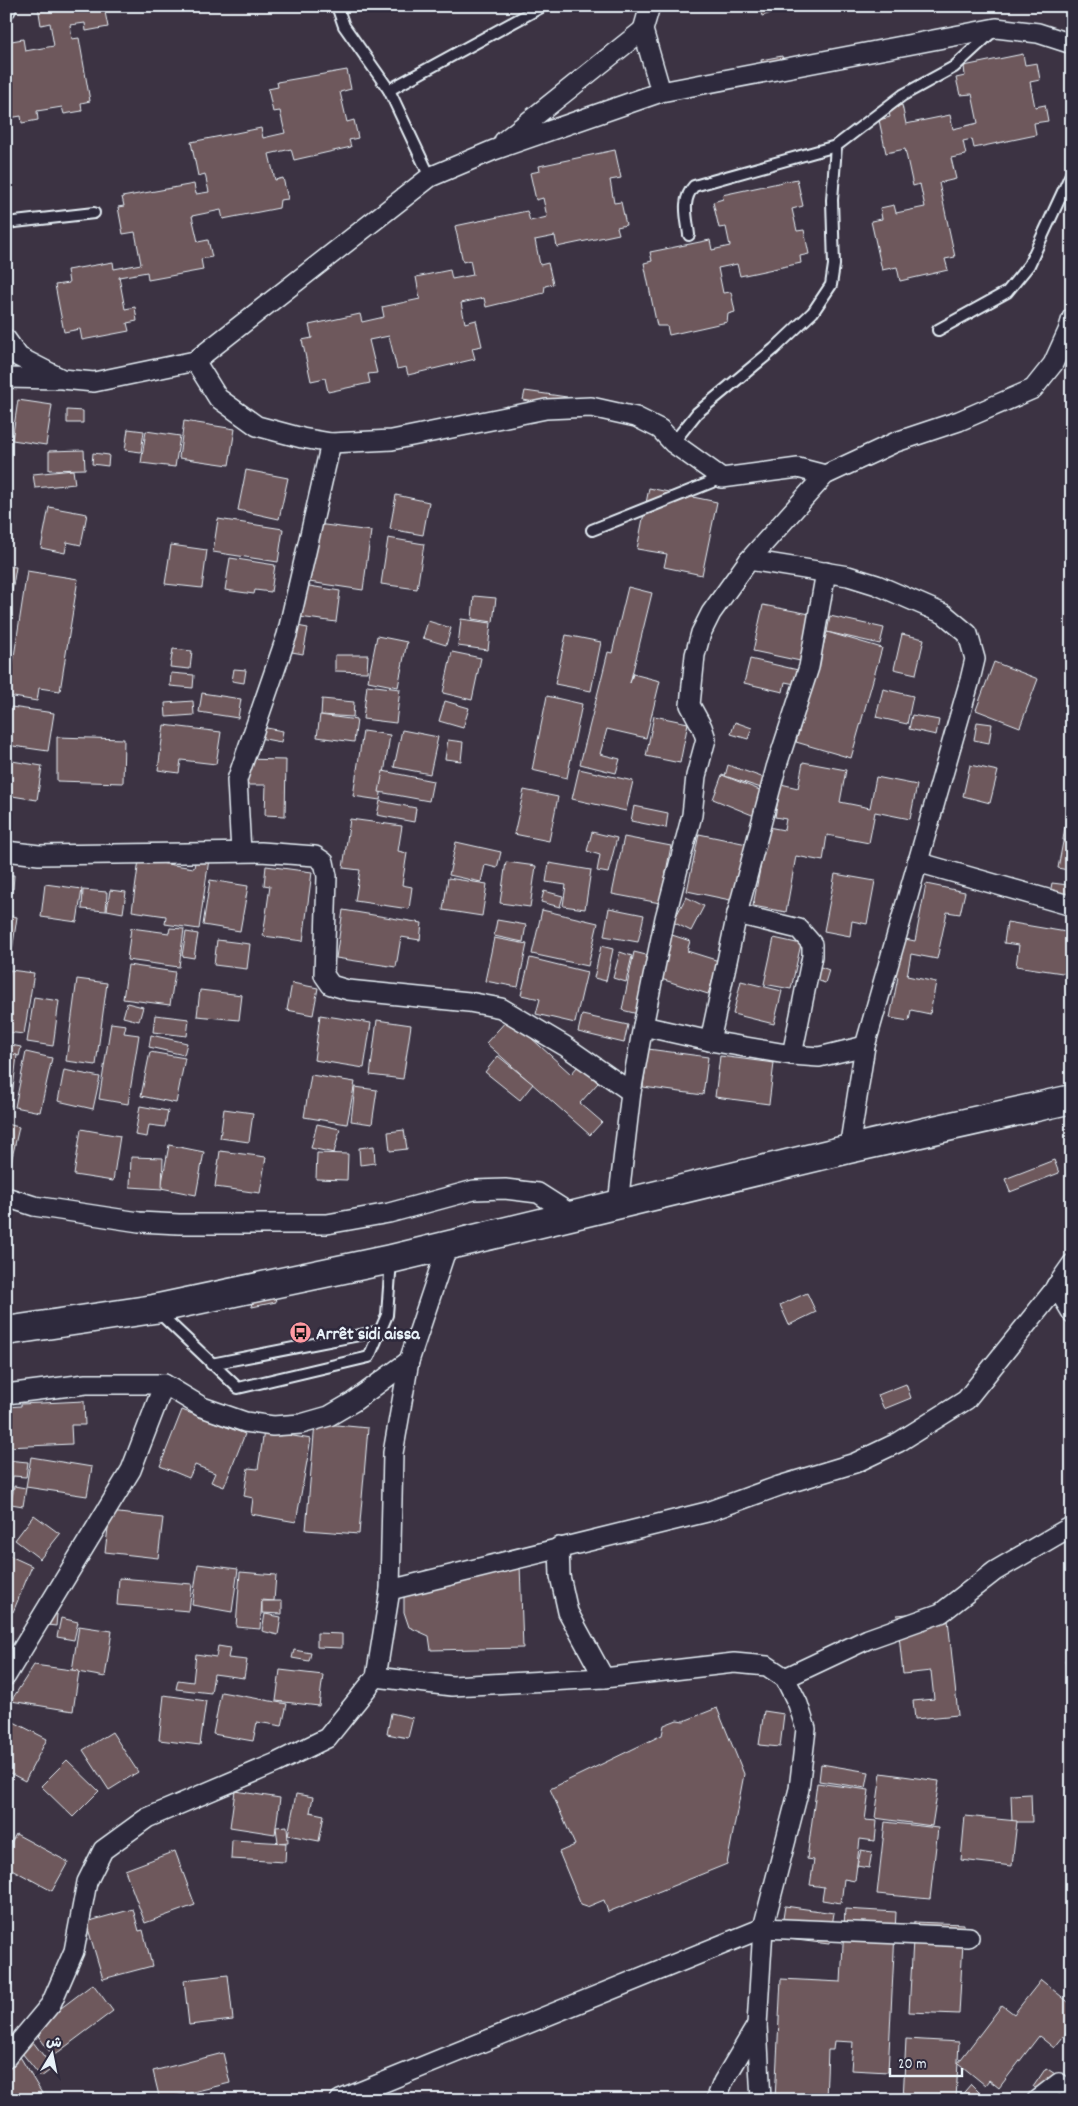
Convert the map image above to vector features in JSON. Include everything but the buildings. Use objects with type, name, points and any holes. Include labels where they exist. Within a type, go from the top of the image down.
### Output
[{"type":"main road","points":[[6,1331],[154,1308],[391,1258],[574,1216],[849,1149],[1072,1099]]},
{"type":"street","points":[[494,150],[642,30],[650,6]]},
{"type":"street","points":[[6,378],[62,379],[94,382],[195,361],[430,177],[494,150],[661,92],[996,28],[1038,33],[1072,44]]},
{"type":"street","points":[[642,30],[661,92]]},
{"type":"street","points":[[618,1204],[631,1092],[643,1026],[665,918],[692,815],[696,776],[706,739],[690,704],[695,655],[701,633],[711,613],[749,560],[825,475],[896,442],[958,421],[1033,389],[1053,364],[1072,318]]},
{"type":"street","points":[[6,339],[19,357],[62,379]]},
{"type":"street","points":[[195,361],[218,398],[257,426],[302,438],[331,443],[392,440],[546,409],[591,407],[636,418],[660,429],[673,443],[722,478],[798,468],[825,475]]},
{"type":"street","points":[[241,852],[237,780],[287,635],[331,443]]},
{"type":"street","points":[[749,560],[848,576],[877,585],[944,614],[968,634],[973,647],[975,659],[970,680],[865,1046],[849,1149]]},
{"type":"street","points":[[710,1041],[737,914],[776,768],[809,667],[826,572]]},
{"type":"street","points":[[6,852],[39,855],[261,852],[315,856],[324,862],[327,876],[321,975],[330,985],[348,990],[470,1002],[502,1008],[565,1046],[631,1092]]},
{"type":"street","points":[[917,862],[1072,906]]},
{"type":"street","points":[[737,914],[800,929],[812,944],[812,956],[792,1055]]},
{"type":"street","points":[[643,1026],[710,1041],[819,1058],[865,1046]]},
{"type":"street","points":[[6,1197],[34,1206],[140,1222],[327,1224],[389,1213],[474,1190],[504,1189],[538,1193],[574,1216]]},
{"type":"street","points":[[6,2058],[50,2004],[74,1951],[87,1882],[103,1850],[147,1818],[276,1763],[327,1738],[376,1677],[390,1590],[393,1453],[409,1361],[448,1244]]},
{"type":"street","points":[[390,1590],[707,1512],[779,1486],[855,1463],[899,1442],[966,1400],[1072,1264]]},
{"type":"street","points":[[1056,1286],[1072,1313]]},
{"type":"street","points":[[6,1394],[86,1384],[164,1384],[202,1407],[245,1422],[273,1426],[301,1424],[329,1416],[353,1402],[409,1361]]},
{"type":"street","points":[[7,1674],[131,1470],[164,1384]]},
{"type":"street","points":[[785,1678],[868,1639],[941,1613],[996,1571],[1072,1526]]},
{"type":"street","points":[[559,1548],[560,1576],[568,1612],[604,1678]]},
{"type":"street","points":[[376,1677],[452,1686],[604,1678],[734,1664],[767,1666],[785,1678],[798,1704],[806,1729],[799,1789],[763,1928],[757,2025],[761,2100]]},
{"type":"street","points":[[340,2100],[763,1928],[969,1937]]},
{"type":"street","points":[[716,2100],[724,2082],[757,2025]]},
{"type":"street","points":[[1038,2100],[1059,2083],[1072,2092]]},
{"type":"lane","points":[[337,6],[344,26],[389,90],[430,177]]},
{"type":"lane","points":[[389,90],[543,6]]},
{"type":"lane","points":[[689,235],[686,203],[688,193],[694,186],[836,146],[903,95],[954,67],[996,28]]},
{"type":"lane","points":[[673,443],[697,413],[774,349],[813,312],[831,285],[834,265],[832,200],[836,146]]},
{"type":"lane","points":[[938,330],[1007,292],[1029,265],[1072,172]]},
{"type":"lane","points":[[6,222],[94,213]]},
{"type":"lane","points":[[592,530],[722,478]]},
{"type":"lane","points":[[154,1308],[238,1388],[369,1357],[387,1315],[391,1258]]},
{"type":"lane","points":[[211,1364],[380,1331]]},
{"type":"place","name":"Arrêt sidi aissa","points":[[300,1333]]}]
